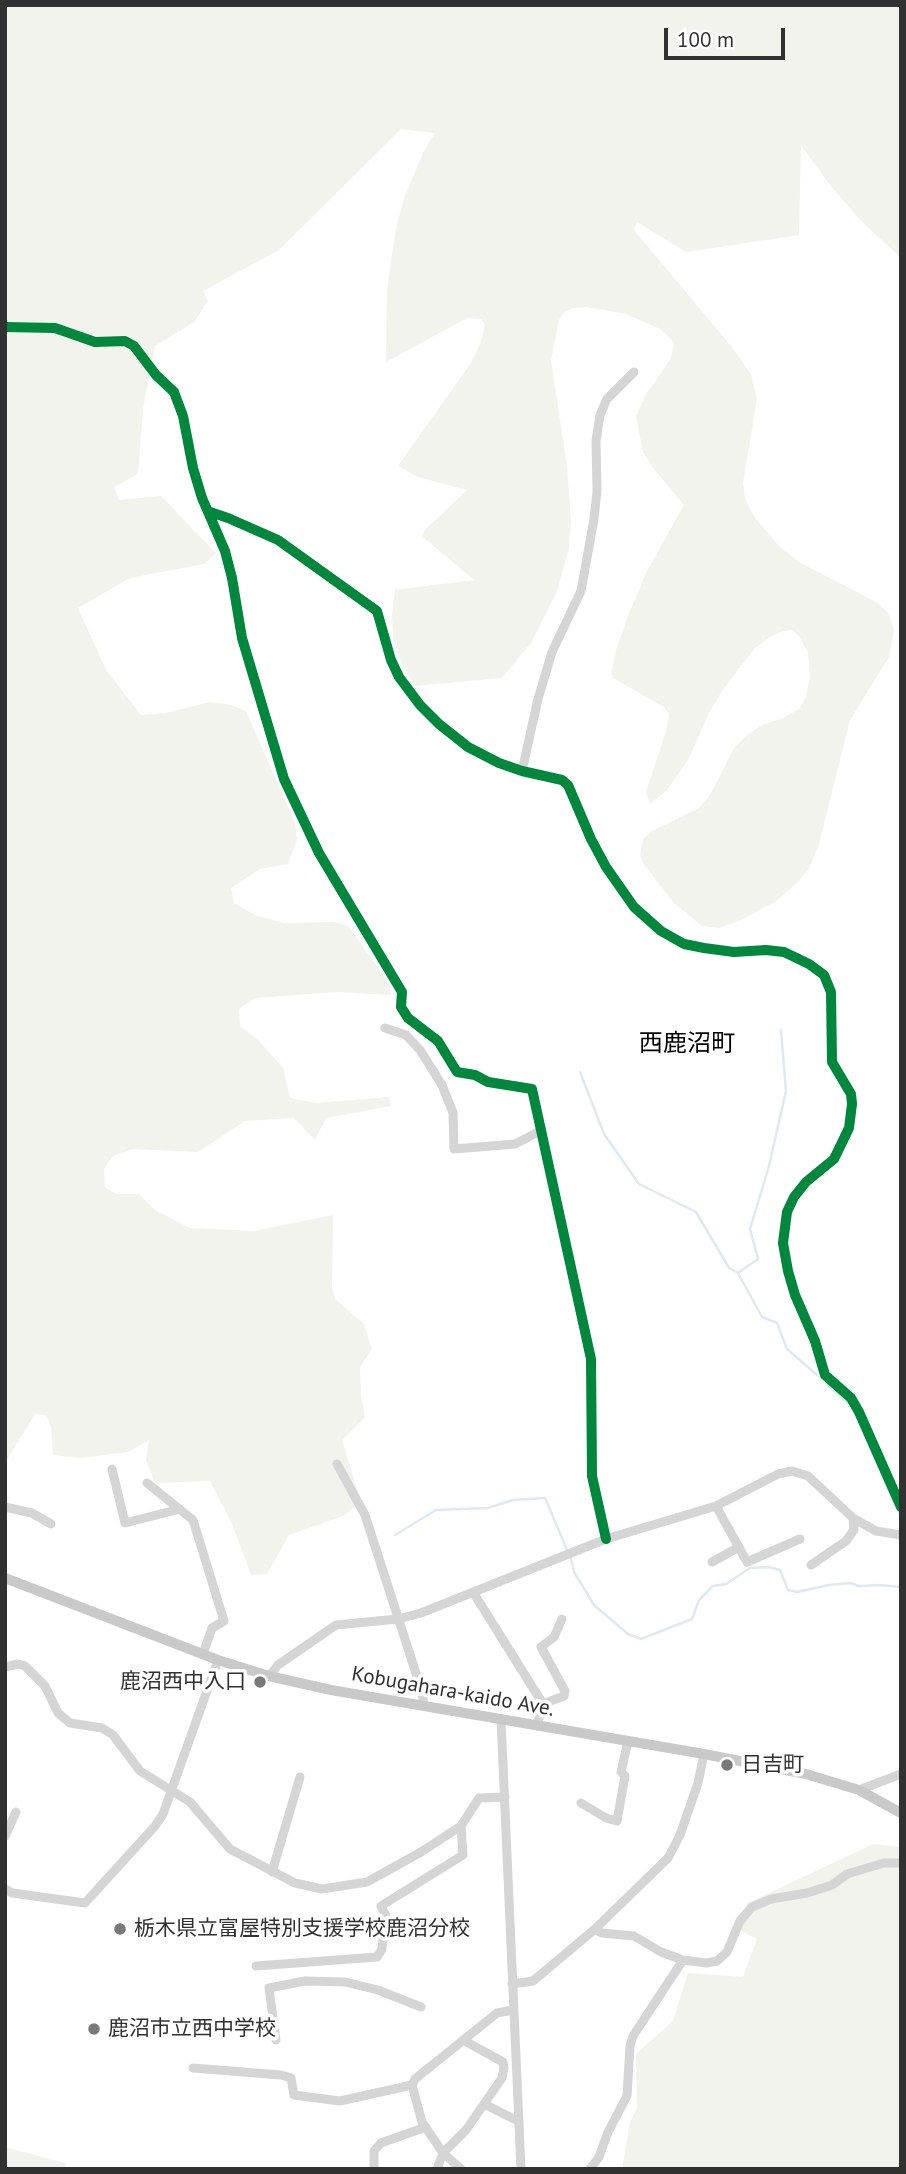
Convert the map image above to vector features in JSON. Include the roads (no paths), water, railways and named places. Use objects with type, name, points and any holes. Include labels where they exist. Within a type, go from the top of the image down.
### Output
[{"type":"main road","name":"Kobugahara-kaido Ave.","points":[[5,1578],[218,1660],[269,1676],[331,1690],[817,1776],[859,1790],[901,1813]]},
{"type":"street","points":[[5,327],[55,328],[95,342],[125,341],[134,346],[156,375],[174,392],[179,402],[202,498],[225,551],[242,638],[284,779],[319,853],[402,992],[401,1007],[408,1018],[438,1041],[457,1072],[475,1075],[488,1082],[533,1089],[591,1359],[592,1476],[606,1539]]},
{"type":"street","points":[[522,771],[552,652],[581,591],[594,519],[597,491],[596,441],[600,415],[607,399],[634,372]]},
{"type":"street","points":[[210,512],[278,540],[377,611],[391,660],[399,677],[419,705],[468,747],[499,763],[562,780],[568,785],[606,867],[634,907],[661,931],[684,944],[704,948],[734,952],[766,950],[784,953],[809,964],[824,975],[831,992],[832,1062],[851,1094],[849,1128],[834,1159],[806,1182],[794,1197],[787,1212],[783,1243],[795,1295],[815,1341],[825,1375],[851,1398],[901,1507]]},
{"type":"street","points":[[385,1028],[405,1035],[420,1050],[442,1085],[453,1113],[454,1149],[515,1144],[542,1130]]},
{"type":"street","points":[[337,1464],[365,1515],[422,1692],[424,1706]]},
{"type":"street","points":[[112,1469],[125,1523],[180,1509]]},
{"type":"street","points":[[269,1676],[278,1665],[336,1625],[398,1619],[421,1613],[606,1539],[716,1506],[778,1475],[792,1471],[808,1476],[853,1518],[876,1531],[901,1535]]},
{"type":"street","points":[[147,1483],[194,1520],[224,1621],[212,1628],[203,1654]]},
{"type":"street","points":[[716,1506],[747,1562],[800,1539]]},
{"type":"street","points":[[5,1507],[32,1513],[51,1524]]},
{"type":"street","points":[[811,1565],[846,1541],[854,1531],[853,1518]]},
{"type":"street","points":[[712,1562],[738,1547]]},
{"type":"street","points":[[473,1592],[543,1704],[537,1726]]},
{"type":"street","points":[[543,1704],[564,1696],[565,1691],[541,1647],[554,1636],[562,1619]]},
{"type":"street","points":[[5,1889],[12,1893],[85,1903],[155,1826],[173,1790],[218,1660]]},
{"type":"street","points":[[5,1667],[18,1664],[25,1667],[45,1686],[58,1713],[69,1723],[102,1728],[113,1735],[139,1770],[190,1802],[230,1849],[295,1883],[322,1889],[367,1882],[461,1826],[479,1798],[505,1797]]},
{"type":"street","points":[[501,1720],[521,2169]]},
{"type":"street","points":[[581,1803],[606,1818],[617,1821],[625,1776],[621,1772],[628,1741]]},
{"type":"street","points":[[512,1984],[533,1981],[595,1929],[668,1858],[681,1835],[698,1783],[704,1754]]},
{"type":"street","points":[[859,1790],[901,1774]]},
{"type":"street","points":[[272,1872],[300,1777]]},
{"type":"street","points":[[5,1836],[16,1812]]},
{"type":"street","points":[[256,1966],[377,1957],[382,1948],[386,1916],[382,1906],[463,1855],[461,1826]]},
{"type":"street","points":[[595,1929],[602,1933],[634,1936],[683,1961],[717,1961],[727,1952],[740,1921],[752,1907],[771,1899],[807,1893],[832,1885],[847,1874],[884,1863],[901,1863]]},
{"type":"street","points":[[590,2169],[599,2157],[608,2132],[627,2096],[630,2046],[634,2036],[683,1961]]},
{"type":"street","points":[[276,2040],[269,1987],[305,1981],[345,1982],[377,1990],[421,2007]]},
{"type":"street","points":[[461,2169],[443,2153],[422,2122],[412,2085],[415,2079],[497,2013],[513,2010]]},
{"type":"street","points":[[437,2169],[443,2153],[466,2130],[502,2078],[505,2068],[503,2062],[463,2040]]},
{"type":"street","points":[[193,2068],[281,2075],[291,2078],[294,2095],[340,2101],[412,2085]]},
{"type":"street","points":[[484,2104],[518,2121]]},
{"type":"street","points":[[374,2169],[374,2151],[381,2143],[426,2127]]},
{"type":"waterway","points":[[738,1273],[758,1259],[750,1229],[769,1166],[786,1091],[781,1030]]},
{"type":"waterway","points":[[580,1072],[604,1134],[639,1184],[696,1212],[729,1268],[738,1273],[762,1317],[777,1323],[787,1349],[817,1375]]},
{"type":"waterway","points":[[826,1383],[848,1403]]},
{"type":"waterway","points":[[859,1422],[894,1502]]},
{"type":"waterway","points":[[395,1535],[436,1510],[488,1508],[513,1500],[545,1498],[574,1572],[594,1605],[628,1634],[641,1639],[692,1619],[699,1600],[713,1586],[726,1584],[750,1568],[768,1567],[780,1570],[788,1590],[797,1592],[850,1583],[859,1586],[901,1587]]},
{"type":"waterway","points":[[897,1508],[901,1516]]},
{"type":"place","name":"鹿沼西中入口","points":[[260,1682]]},
{"type":"place","name":"日吉町","points":[[727,1765]]},
{"type":"place","name":"栃木県立富屋特別支援学校鹿沼分校","points":[[120,1929]]},
{"type":"place","name":"鹿沼市立西中学校","points":[[94,2029]]},
{"type":"district","name":"西鹿沼町","points":[[687,1044]]}]
